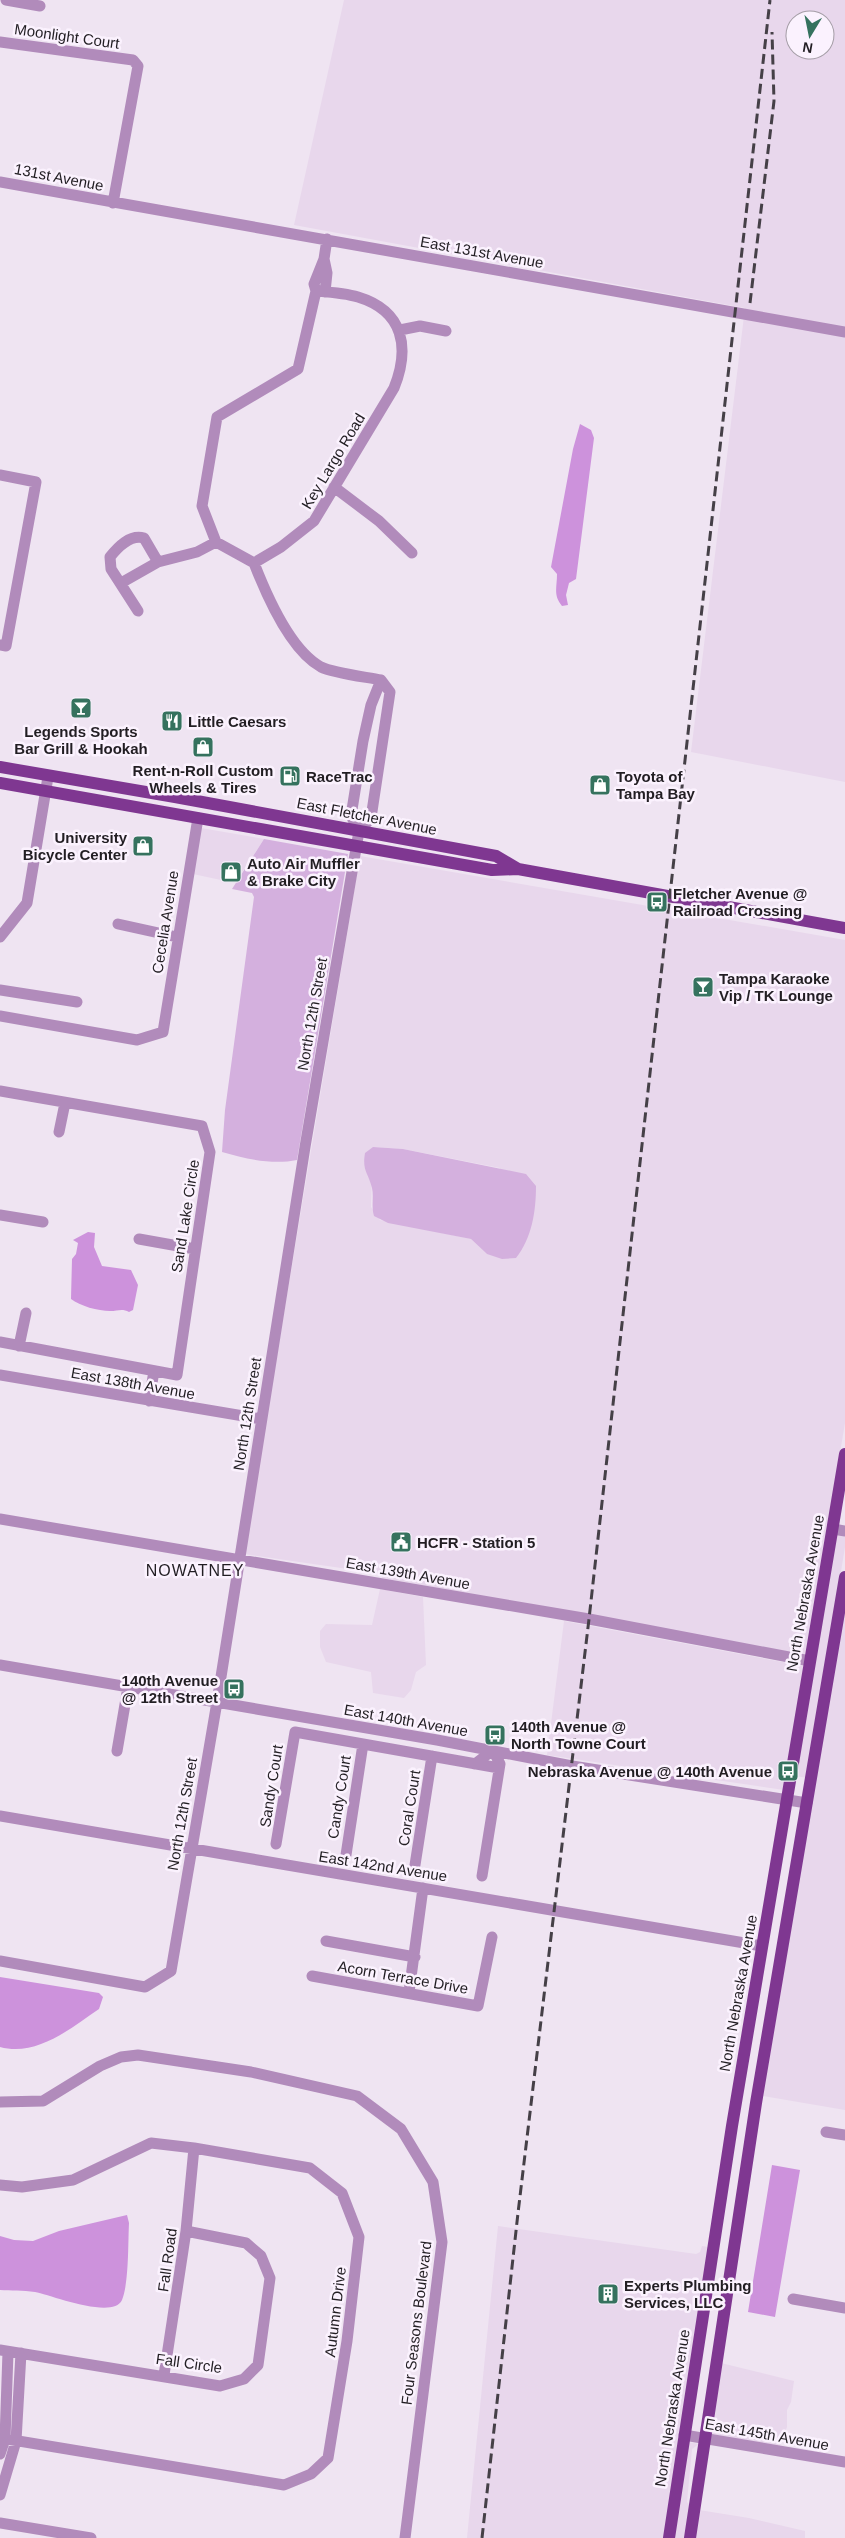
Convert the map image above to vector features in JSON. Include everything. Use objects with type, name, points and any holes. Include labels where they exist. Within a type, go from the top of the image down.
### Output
[{"type":"main road","name":"East Fletcher Avenue","points":[[0,767],[496,856],[518,869]]},
{"type":"main road","name":"East Fletcher Avenue","points":[[0,782],[492,870],[518,869],[845,928]]},
{"type":"main road","points":[[198,818],[228,815],[269,822],[296,819]]},
{"type":"main road","name":"North Nebraska Avenue","points":[[669,2538],[762,1946],[810,1661],[839,1530],[845,1454]]},
{"type":"main road","points":[[690,2538],[704,2439],[785,1933],[845,1577]]},
{"type":"main road","points":[[790,1781],[810,1785]]},
{"type":"main road","points":[[762,1946],[777,1942],[785,1933]]},
{"type":"street","points":[[6,0],[40,6]]},
{"type":"street","name":"Moonlight Court","points":[[0,42],[133,60],[138,66],[113,203]]},
{"type":"street","name":"131st Avenue","points":[[0,182],[113,203]]},
{"type":"street","name":"East 131st Avenue","points":[[113,203],[327,239],[845,332]]},
{"type":"street","points":[[327,239],[324,259],[314,284],[320,291],[357,296],[379,306],[400,330],[420,326],[446,330]]},
{"type":"street","points":[[320,291],[298,369],[217,417],[202,506],[216,542],[254,563],[281,623],[304,652],[321,667],[381,680],[390,692],[371,818],[359,831],[351,816],[363,741],[371,705],[381,680]]},
{"type":"street","name":"Key Largo Road","points":[[254,563],[281,547],[314,521],[394,388],[401,371],[404,353],[400,330]]},
{"type":"street","points":[[0,475],[36,482],[6,646],[0,645]]},
{"type":"street","points":[[334,487],[379,521],[412,553]]},
{"type":"street","points":[[138,611],[111,569],[110,557],[120,545],[138,536],[144,538],[158,562]]},
{"type":"street","points":[[121,584],[158,562],[197,552],[216,542]]},
{"type":"street","points":[[0,937],[26,903],[48,776]]},
{"type":"street","name":"Cecelia Avenue","points":[[0,1016],[138,1040],[163,1032],[177,937],[198,818]]},
{"type":"street","name":"North 12th Street","points":[[0,1961],[145,1987],[171,1971],[217,1702],[238,1558],[359,831]]},
{"type":"street","points":[[118,924],[177,937]]},
{"type":"street","points":[[0,990],[77,1002]]},
{"type":"street","name":"Sand Lake Circle","points":[[0,1091],[202,1126],[210,1152],[177,1375],[0,1342]]},
{"type":"street","points":[[59,1132],[65,1103]]},
{"type":"street","points":[[0,1215],[42,1222]]},
{"type":"street","points":[[139,1239],[195,1249]]},
{"type":"street","points":[[19,1346],[26,1313]]},
{"type":"street","points":[[149,1401],[154,1371]]},
{"type":"street","name":"East 138th Avenue","points":[[0,1375],[261,1419]]},
{"type":"street","name":"East 139th Avenue","points":[[0,1519],[589,1619],[810,1661]]},
{"type":"street","name":"East 140th Avenue","points":[[0,1665],[493,1750],[572,1766],[807,1803]]},
{"type":"street","points":[[117,1751],[128,1687]]},
{"type":"street","name":"Sandy Court","points":[[276,1844],[295,1732],[363,1744]]},
{"type":"street","points":[[363,1744],[499,1768]]},
{"type":"street","name":"Candy Court","points":[[346,1855],[363,1744]]},
{"type":"street","points":[[475,1764],[493,1750],[500,1764],[482,1876]]},
{"type":"street","name":"Coral Court","points":[[415,1865],[432,1756]]},
{"type":"street","name":"East 142nd Avenue","points":[[0,1816],[762,1946]]},
{"type":"street","points":[[409,1992],[423,1888]]},
{"type":"street","name":"Acorn Terrace Drive","points":[[312,1976],[409,1992],[478,2006],[492,1937]]},
{"type":"street","points":[[326,1941],[415,1956]]},
{"type":"street","name":"Four Seasons Boulevard","points":[[0,2102],[43,2101],[100,2066],[121,2057],[138,2055],[251,2072],[357,2096],[401,2129],[433,2182],[442,2242],[405,2538]]},
{"type":"street","points":[[826,2132],[845,2135]]},
{"type":"street","name":"Autumn Drive","points":[[0,2185],[22,2187],[73,2180],[151,2143],[194,2148],[310,2168],[342,2193],[359,2237],[347,2341],[328,2458],[311,2474],[284,2485],[7,2439]]},
{"type":"street","name":"Fall Road","points":[[164,2375],[186,2231],[194,2148]]},
{"type":"street","name":"Fall Circle","points":[[4,2351],[164,2375],[220,2386],[244,2379],[258,2365],[270,2278],[261,2256],[246,2243],[186,2231]]},
{"type":"street","points":[[793,2298],[845,2308]]},
{"type":"street","points":[[0,2454],[7,2439],[4,2351]]},
{"type":"street","points":[[0,2495],[21,2354]]},
{"type":"street","name":"East 145th Avenue","points":[[684,2436],[845,2462]]},
{"type":"street","points":[[0,2522],[90,2538]]},
{"type":"shaded area","points":[[344,0],[845,0],[845,782],[691,752],[745,308],[294,225]]},
{"type":"shaded area","points":[[580,424],[591,430],[594,438],[576,579],[569,583],[566,595],[568,605],[562,606],[556,595],[557,574],[551,567],[573,449]]},
{"type":"shaded area","points":[[201,828],[264,839],[235,883],[193,874]]},
{"type":"shaded area","points":[[264,839],[348,854],[297,1160],[279,1162],[240,1157],[222,1152],[225,1110],[254,897],[252,893],[232,889]]},
{"type":"shaded area","points":[[360,856],[845,940],[845,1423],[806,1655],[382,1578],[383,1574],[244,1554]],"holes":[[[373,1147],[403,1149],[500,1168],[487,1254],[471,1239],[380,1220],[371,1207]]]},
{"type":"shaded area","points":[[373,1147],[403,1149],[526,1174],[536,1186],[535,1205],[532,1224],[526,1242],[516,1258],[502,1259],[487,1254],[471,1239],[388,1223],[374,1216],[372,1188],[364,1164],[365,1153]]},
{"type":"shaded area","points":[[88,1232],[95,1233],[94,1247],[102,1266],[131,1270],[138,1285],[133,1310],[129,1312],[122,1310],[100,1310],[84,1306],[71,1299],[72,1259],[76,1254],[78,1243],[73,1240]]},
{"type":"shaded area","points":[[837,1535],[845,1537],[845,1547],[807,1778],[796,1776]]},
{"type":"shaded area","points":[[380,1589],[423,1597],[426,1665],[416,1672],[411,1690],[404,1698],[373,1693],[371,1672],[326,1662],[320,1647],[320,1631],[326,1624],[372,1625]]},
{"type":"shaded area","points":[[845,1608],[845,2110],[763,2096]]},
{"type":"shaded area","points":[[564,1621],[804,1666],[784,1790],[547,1755]]},
{"type":"shaded area","points":[[0,1977],[99,1993],[103,1997],[99,2009],[53,2039],[27,2048],[0,2047]]},
{"type":"shaded area","points":[[772,2165],[800,2170],[775,2317],[748,2312]]},
{"type":"shaded area","points":[[127,2215],[129,2223],[126,2283],[122,2300],[116,2306],[107,2308],[95,2307],[35,2292],[0,2290],[0,2236],[14,2240],[33,2241],[59,2231]]},
{"type":"shaded area","points":[[498,2226],[696,2254],[700,2252],[702,2246],[708,2247],[664,2538],[467,2538]]},
{"type":"shaded area","points":[[721,2363],[794,2381],[791,2402],[787,2410],[787,2427],[780,2446],[710,2434]]},
{"type":"shaded area","points":[[689,2442],[699,2444],[692,2449],[687,2502],[690,2505],[684,2538],[674,2538]]},
{"type":"shaded area","points":[[699,2510],[749,2518],[805,2531],[805,2538],[695,2538]]},
{"type":"railway","points":[[482,2538],[518,2213],[589,1619],[770,0]]},
{"type":"railway","points":[[750,303],[774,101],[772,32]]},
{"type":"place","name":"Legends Sports Bar Grill & Hookah","points":[[81,708]]},
{"type":"place","name":"Little Caesars","points":[[172,721]]},
{"type":"place","name":"Rent-n-Roll Custom Wheels & Tires","points":[[203,747]]},
{"type":"place","name":"RaceTrac","points":[[290,776]]},
{"type":"place","name":"Toyota of Tampa Bay","points":[[600,785]]},
{"type":"place","name":"University Bicycle Center","points":[[143,846]]},
{"type":"place","name":"Auto Air Muffler & Brake City","points":[[231,872]]},
{"type":"place","name":"Fletcher Avenue @ Railroad Crossing","points":[[657,902]]},
{"type":"place","name":"Tampa Karaoke Vip / TK Lounge","points":[[703,987]]},
{"type":"place","name":"HCFR - Station 5","points":[[401,1542]]},
{"type":"place","name":"140th Avenue @ 12th Street","points":[[234,1689]]},
{"type":"place","name":"140th Avenue @ North Towne Court","points":[[495,1735]]},
{"type":"place","name":"Nebraska Avenue @ 140th Avenue","points":[[788,1771]]},
{"type":"place","name":"Experts Plumbing Services, LLC","points":[[608,2294]]},
{"type":"district","name":"NOWATNEY","points":[[195,1570]]}]
